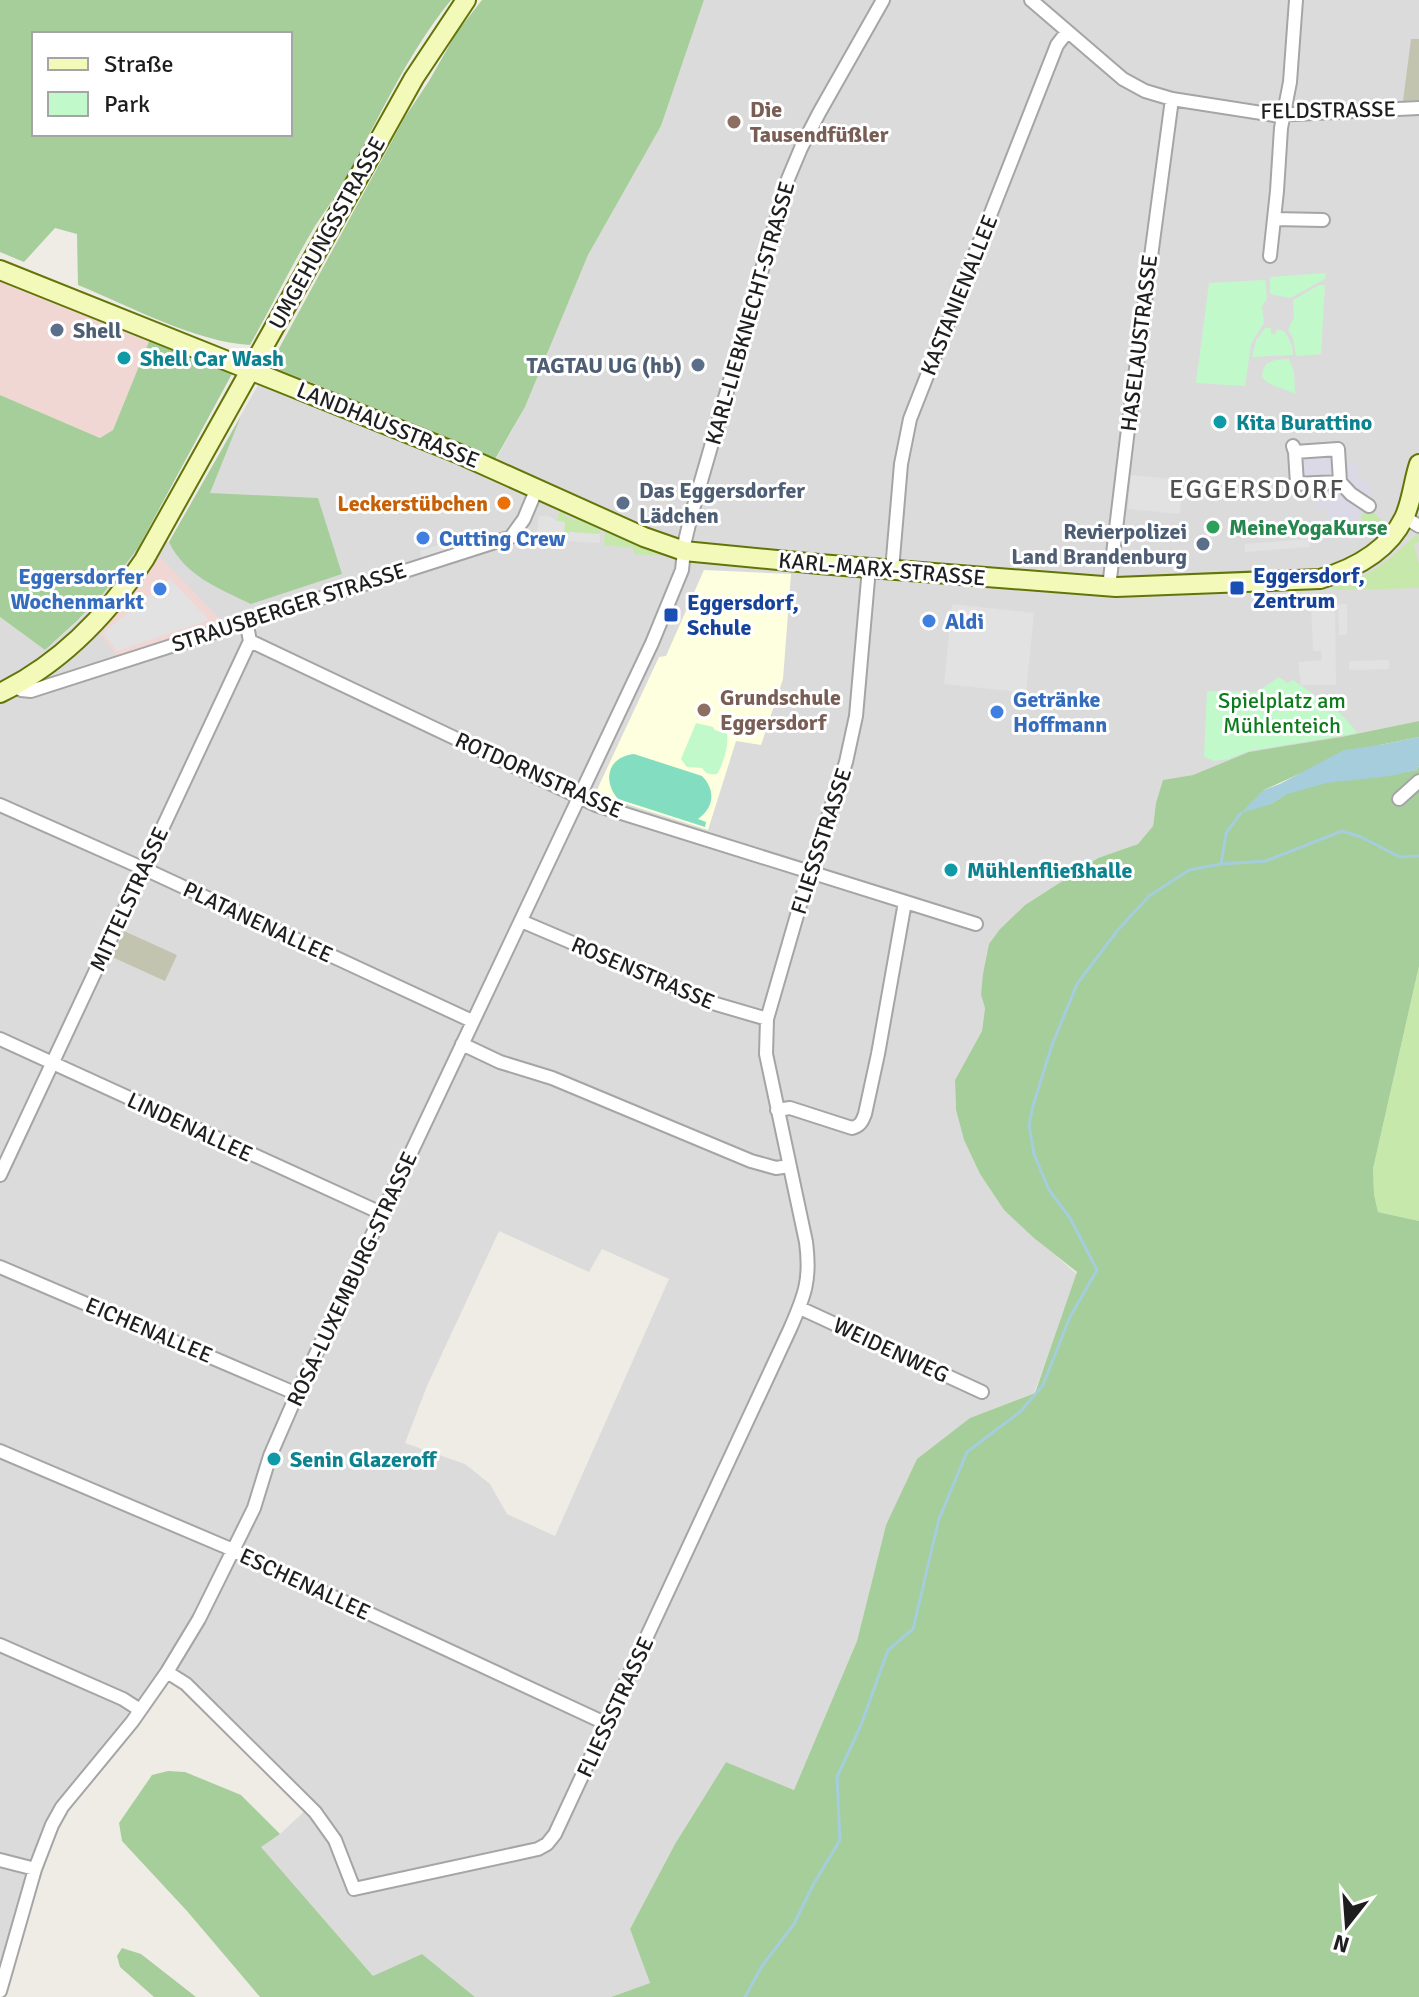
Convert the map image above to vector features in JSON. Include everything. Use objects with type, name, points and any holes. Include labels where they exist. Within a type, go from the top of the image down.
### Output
[{"type":"street","name":"UMGEHUNGSSTRASSE","points":[[52,660],[79,639],[130,581],[144,560],[414,78],[466,0]]},
{"type":"street","name":"KARL-LIEBKNECHT-STRASSE","points":[[684,551],[691,516],[788,179],[819,113],[883,0]]},
{"type":"street","name":"FELDSTRASSE","points":[[1031,0],[1134,86],[1172,99],[1284,115],[1419,108]]},
{"type":"street","points":[[1270,256],[1296,0]]},
{"type":"street","name":"KASTANIENALLEE","points":[[892,570],[901,464],[910,419],[1057,45],[1067,32]]},
{"type":"street","name":"HASELAUSTRASSE","points":[[1109,587],[1172,99]]},
{"type":"street","points":[[1274,219],[1323,220]]},
{"type":"street","name":"LANDHAUSSTRASSE","points":[[0,270],[457,453],[644,537],[684,551]]},
{"type":"street","points":[[1340,482],[1295,484],[1294,449],[1340,447],[1340,482],[1369,506]]},
{"type":"street","points":[[1412,522],[1419,464]]},
{"type":"street","name":"STRAUSBERGER STRASSE","points":[[12,689],[31,691],[511,537],[524,519],[537,488]]},
{"type":"street","name":"KARL-MARX-STRASSE","points":[[684,551],[1109,587],[1157,587],[1320,579],[1362,562],[1412,522]]},
{"type":"street","name":"ROSA-LUXEMBURG-STRASSE","points":[[0,1991],[35,1869],[52,1825],[62,1807],[167,1672],[199,1619],[244,1530],[270,1456],[297,1394],[656,633],[682,570],[684,551]]},
{"type":"street","name":"FLIESSSTRASSE","points":[[167,1672],[186,1684],[315,1812],[335,1840],[354,1889],[538,1849],[547,1844],[559,1827],[800,1308],[807,1285],[809,1262],[766,1054],[767,1019],[846,762],[856,716],[869,568]]},
{"type":"street","points":[[246,621],[250,641]]},
{"type":"street","name":"ROTDORNSTRASSE","points":[[250,641],[596,805],[976,924]]},
{"type":"street","name":"MITTELSTRASSE","points":[[0,1175],[250,641]]},
{"type":"street","name":"STRAUSBERGER STRASSE","points":[[12,689],[52,660]]},
{"type":"street","points":[[1399,799],[1419,781]]},
{"type":"street","name":"PLATANENALLEE","points":[[0,805],[472,1021]]},
{"type":"street","points":[[777,1110],[790,1108],[852,1128],[861,1123],[878,1054],[905,902]]},
{"type":"street","name":"ROSENSTRASSE","points":[[521,921],[716,1004],[767,1019]]},
{"type":"street","name":"LINDENALLEE","points":[[0,1039],[381,1213]]},
{"type":"street","points":[[462,1044],[500,1062],[552,1078],[751,1161],[776,1168],[789,1166]]},
{"type":"street","name":"EICHENALLEE","points":[[0,1267],[297,1394]]},
{"type":"street","name":"WEIDENWEG","points":[[800,1308],[982,1392]]},
{"type":"street","name":"ESCHENALLEE","points":[[0,1451],[232,1550],[607,1724]]},
{"type":"street","points":[[0,1645],[123,1699],[140,1710]]},
{"type":"street","points":[[0,1860],[35,1869]]},
{"type":"shaded area","points":[[704,0],[1419,0],[1419,721],[1341,737],[1181,778],[1156,803],[1153,826],[1138,844],[1098,858],[1025,905],[1000,929],[981,995],[985,1008],[982,1031],[955,1080],[956,1110],[964,1140],[980,1174],[1004,1210],[1079,1276],[1034,1393],[970,1418],[886,1525],[857,1641],[794,1790],[726,1762],[675,1844],[630,1929],[650,1983],[611,1997],[475,1997],[422,1954],[374,1977],[260,1846],[280,1834],[307,1809],[199,1701],[171,1680],[156,1693],[139,1724],[66,1805],[4,1997],[0,1997],[0,617],[45,650],[102,595],[138,548],[169,542],[258,385],[486,477],[525,407],[588,255],[661,126]],"holes":[[[499,1231],[589,1272],[602,1249],[669,1279],[555,1536],[507,1514],[490,1484],[465,1464],[405,1443],[427,1386]]]},
{"type":"shaded area","points":[[1411,39],[1419,39],[1419,100],[1403,101]]},
{"type":"shaded area","points":[[0,277],[150,339],[113,430],[100,438],[0,395]]},
{"type":"shaded area","points":[[1343,442],[1345,464],[1357,464],[1358,475],[1370,484],[1371,503],[1357,519],[1328,520],[1327,509],[1316,510],[1315,498],[1299,499],[1294,484],[1290,446]]},
{"type":"shaded area","points":[[1131,475],[1183,480],[1180,514],[1128,509]]},
{"type":"shaded area","points":[[539,516],[565,522],[564,534],[537,532]]},
{"type":"shaded area","points":[[1295,522],[1296,530],[1262,532],[1262,524]]},
{"type":"shaded area","points":[[569,532],[600,534],[600,543],[568,541]]},
{"type":"shaded area","points":[[1310,539],[1310,547],[1245,552],[1245,544]]},
{"type":"shaded area","points":[[454,540],[456,546],[422,557],[420,551]]},
{"type":"shaded area","name":"Eggersdorfer Wochenmarkt","points":[[156,553],[225,624],[118,657],[97,630]]},
{"type":"shaded area","name":"Grundschule Eggersdorf","points":[[704,570],[791,574],[783,679],[761,745],[736,741],[708,830],[595,794],[659,657],[666,656]]},
{"type":"shaded area","points":[[170,579],[209,620],[117,651],[103,633]]},
{"type":"shaded area","points":[[1335,603],[1336,685],[1301,685],[1298,662],[1322,660],[1321,651],[1313,651],[1311,604]]},
{"type":"shaded area","points":[[952,604],[1034,613],[1026,693],[944,684]]},
{"type":"shaded area","points":[[1338,604],[1347,604],[1347,635],[1339,635]]},
{"type":"shaded area","points":[[1389,660],[1389,669],[1349,670],[1349,661]]},
{"type":"shaded area","points":[[124,931],[177,955],[165,981],[112,957]]},
{"type":"green space","points":[[0,0],[451,0],[406,66],[250,345],[185,330],[78,285],[77,234],[55,228],[24,262],[0,252]]},
{"type":"green space","points":[[482,0],[704,0],[661,126],[588,255],[525,407],[494,461],[280,370],[276,362],[276,354],[405,117],[457,32]]},
{"type":"green space","points":[[1326,273],[1325,279],[1290,298],[1270,294],[1270,277]]},
{"type":"green space","points":[[1265,280],[1267,298],[1262,307],[1264,323],[1251,344],[1245,386],[1196,383],[1209,283]]},
{"type":"green space","points":[[1319,285],[1325,285],[1321,354],[1296,356],[1293,338],[1288,330],[1294,317],[1293,300]]},
{"type":"green space","points":[[1265,328],[1271,328],[1271,334],[1276,334],[1277,329],[1285,332],[1293,355],[1252,357],[1256,341]]},
{"type":"green space","points":[[150,339],[233,372],[138,548],[102,595],[45,650],[0,617],[0,395],[100,438],[113,430]]},
{"type":"green space","points":[[1289,359],[1294,372],[1295,394],[1262,377],[1266,364]]},
{"type":"green space","points":[[241,416],[210,493],[318,498],[342,574],[251,604],[194,573],[169,542]]},
{"type":"green space","points":[[1368,508],[1389,526],[1381,535],[1360,517]]},
{"type":"green space","points":[[561,511],[565,516],[577,518],[600,530],[600,534],[569,532],[567,542],[559,541],[556,533],[564,534],[558,519]]},
{"type":"green space","points":[[605,532],[662,556],[634,554],[633,548],[604,545]]},
{"type":"green space","points":[[1418,533],[1419,542],[1414,544],[1419,564],[1419,588],[1330,588],[1378,567]]},
{"type":"green space","name":"Spielplatz am Mühlenteich","points":[[1279,677],[1287,683],[1293,680],[1328,704],[1357,733],[1249,751],[1228,759],[1214,761],[1204,757],[1207,691],[1257,692]]},
{"type":"green space","points":[[1419,721],[1419,737],[1380,745],[1264,790],[1271,804],[1286,794],[1316,784],[1416,770],[1419,766],[1419,966],[1373,1169],[1378,1212],[1419,1221],[1419,1997],[611,1997],[650,1983],[630,1929],[675,1844],[726,1762],[794,1790],[857,1641],[886,1525],[917,1459],[970,1418],[1035,1393],[1077,1272],[1004,1210],[980,1174],[964,1140],[956,1110],[955,1080],[982,1031],[985,1008],[981,995],[989,944],[1025,905],[1098,858],[1138,844],[1153,826],[1163,780],[1193,775],[1249,752]]},
{"type":"green space","points":[[696,723],[727,734],[725,755],[717,774],[708,774],[702,768],[687,767],[681,759]]},
{"type":"green space","points":[[634,754],[702,776],[707,781],[711,793],[710,804],[698,819],[706,822],[705,827],[618,799],[610,784],[610,770],[618,760]]},
{"type":"green space","points":[[1419,966],[1419,1221],[1378,1212],[1373,1169]]},
{"type":"green space","points":[[168,1771],[185,1772],[241,1795],[280,1834],[261,1847],[373,1976],[422,1954],[475,1997],[260,1997],[122,1841],[119,1823],[152,1775]]},
{"type":"green space","points":[[122,1948],[141,1954],[196,1997],[154,1997],[120,1967],[117,1956]]},
{"type":"water","points":[[1419,737],[1419,766],[1416,770],[1327,783],[1287,794],[1271,804],[1241,813],[1264,790],[1344,750]]},
{"type":"waterway","points":[[1221,864],[1226,833],[1241,813]]},
{"type":"waterway","points":[[745,1997],[762,1966],[794,1924],[840,1840],[837,1777],[861,1725],[888,1650],[913,1629],[939,1519],[967,1452],[1021,1411],[1043,1385],[1070,1317],[1097,1270],[1070,1218],[1049,1190],[1034,1154],[1029,1125],[1052,1045],[1077,984],[1117,931],[1149,896],[1189,870],[1266,861],[1342,831],[1400,857],[1419,856]]},
{"type":"place","name":"Die Tausendfüßler","points":[[734,122]]},
{"type":"place","name":"Shell","points":[[57,330]]},
{"type":"place","name":"Shell Car Wash","points":[[124,358]]},
{"type":"place","name":"TAGTAU UG (hb)","points":[[698,365]]},
{"type":"place","name":"Kita Burattino","points":[[1220,422]]},
{"type":"place","name":"Leckerstübchen","points":[[504,503]]},
{"type":"place","name":"Das Eggersdorfer Lädchen","points":[[623,503]]},
{"type":"place","name":"MeineYogaKurse","points":[[1213,527]]},
{"type":"place","name":"Cutting Crew","points":[[423,538]]},
{"type":"place","name":"Revierpolizei Land Brandenburg","points":[[1203,544]]},
{"type":"place","name":"Eggersdorf, Zentrum","points":[[1237,588]]},
{"type":"place","name":"Eggersdorfer Wochenmarkt","points":[[160,589]]},
{"type":"place","name":"Eggersdorf, Schule","points":[[671,615]]},
{"type":"place","name":"Aldi","points":[[929,621]]},
{"type":"place","name":"Grundschule Eggersdorf","points":[[704,710]]},
{"type":"place","name":"Getränke Hoffmann","points":[[997,712]]},
{"type":"place","name":"Mühlenfließhalle","points":[[951,870]]},
{"type":"place","name":"Senin Glazeroff","points":[[274,1459]]},
{"type":"district","name":"EGGERSDORF","points":[[1257,490]]}]
